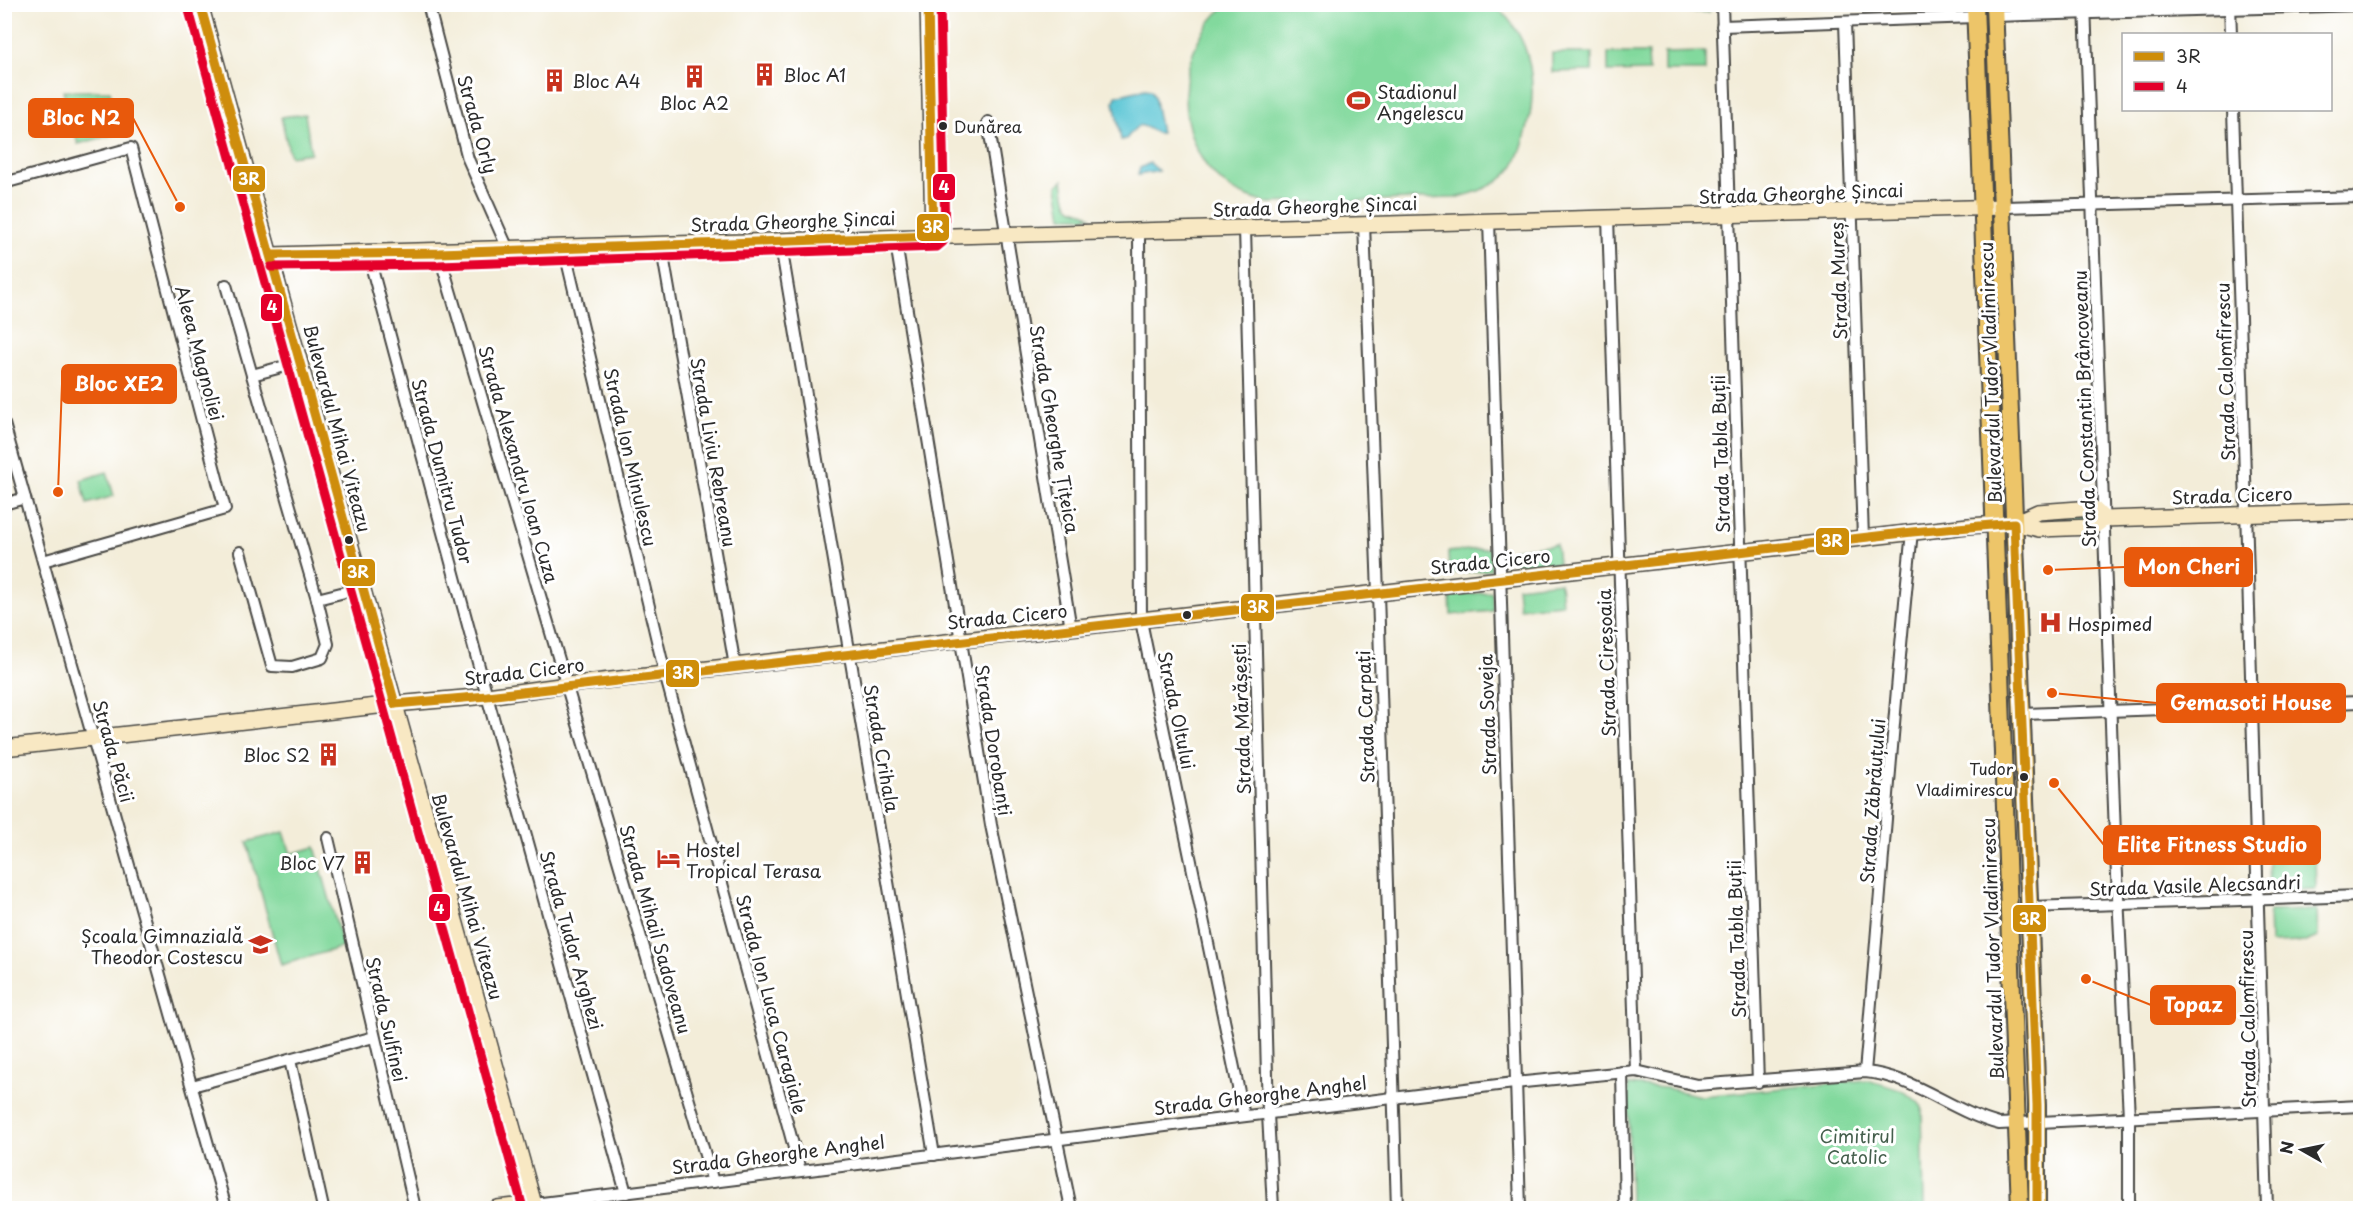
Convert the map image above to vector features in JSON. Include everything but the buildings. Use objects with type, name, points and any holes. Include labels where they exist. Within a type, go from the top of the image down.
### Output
[{"type":"main road","name":"Bulevardul Tudor Vladimirescu","points":[[1995,10],[2030,907],[2037,1121],[2037,1209]]},
{"type":"main road","name":"Bulevardul Tudor Vladimirescu","points":[[1975,11],[2020,1209]]},
{"type":"street","name":"Bulevardul Mihai Viteazu","points":[[200,4],[534,1206]]},
{"type":"street","name":"Strada Orly","points":[[428,4],[462,143],[482,194],[508,249]]},
{"type":"street","points":[[928,4],[933,236]]},
{"type":"street","name":"Strada Tabla Buții","points":[[1722,4],[1758,1082]]},
{"type":"street","points":[[1995,10],[2361,5]]},
{"type":"street","points":[[2230,7],[2231,33]]},
{"type":"street","name":"Strada Constantin Brâncoveanu","points":[[2085,9],[2118,904],[2129,1117],[2129,1209]]},
{"type":"street","points":[[1722,27],[1845,22],[1975,11]]},
{"type":"street","name":"Strada Mureș","points":[[1845,22],[1863,538]]},
{"type":"street","name":"Strada Calomfirescu","points":[[2233,111],[2260,901],[2268,1209]]},
{"type":"street","name":"Strada Gheorghe Țițeica","points":[[988,122],[1071,629]]},
{"type":"street","name":"Aleea Magnoliei","points":[[4,183],[131,148],[225,509],[43,561]]},
{"type":"street","name":"Strada Gheorghe Șincai","points":[[271,255],[439,253],[780,240],[2361,197]]},
{"type":"street","name":"Strada Cireșoaia","points":[[1608,218],[1636,1071]]},
{"type":"street","name":"Strada Soveja","points":[[1489,220],[1520,1209]]},
{"type":"street","name":"Strada Carpați","points":[[1364,224],[1378,593],[1396,1209]]},
{"type":"street","name":"Strada Mărășești","points":[[1245,228],[1268,1114],[1273,1209]]},
{"type":"street","name":"Strada Oltului","points":[[1139,231],[1141,621],[1244,1116]]},
{"type":"street","name":"Strada Dorobanți","points":[[896,237],[991,825],[1071,1209]]},
{"type":"street","name":"Strada Crihala","points":[[780,240],[934,1155]]},
{"type":"street","name":"Strada Liviu Rebreanu","points":[[661,244],[735,666]]},
{"type":"street","name":"Strada Ion Minulescu","points":[[564,248],[665,674]]},
{"type":"street","name":"Strada Alexandru Ioan Cuza","points":[[439,253],[567,685]]},
{"type":"street","name":"Strada Dumitru Tudor","points":[[368,254],[487,696]]},
{"type":"street","points":[[226,285],[317,599],[328,644],[322,658],[291,667],[272,666],[240,552]]},
{"type":"street","points":[[252,375],[300,362]]},
{"type":"street","name":"Strada Păcii","points":[[4,424],[226,1209]]},
{"type":"street","points":[[4,504],[25,498]]},
{"type":"street","name":"Strada Cicero","points":[[4,748],[395,704],[487,696],[1912,532],[2014,523],[2038,512],[2093,508],[2104,519],[2361,511]]},
{"type":"street","name":"Strada Zăbrăuțului","points":[[1865,1072],[1898,663],[1912,532]]},
{"type":"street","points":[[317,599],[361,588]]},
{"type":"street","name":"Strada Ion Luca Caragiale","points":[[665,674],[800,1170]]},
{"type":"street","name":"Strada Mihail Sadoveanu","points":[[567,685],[713,1182]]},
{"type":"street","name":"Strada Tudor Arghezi","points":[[487,696],[626,1193]]},
{"type":"street","points":[[2022,714],[2361,702]]},
{"type":"street","name":"Strada Sulfinei","points":[[328,838],[415,1209]]},
{"type":"street","name":"Strada Vasile Alecsandri","points":[[2030,907],[2361,896]]},
{"type":"street","points":[[192,1086],[374,1037]]},
{"type":"street","points":[[290,1060],[323,1209]]},
{"type":"street","name":"Strada Gheorghe Anghel","points":[[497,1209],[1515,1083],[1636,1071],[1697,1085],[1865,1072],[1887,1074],[1983,1120],[1999,1124],[2361,1106]]},
{"type":"street","points":[[1622,1072],[1625,1209]]},
{"type":"green space","name":"Stadionul Angelescu","points":[[1228,4],[1494,5],[1508,18],[1518,33],[1530,67],[1532,85],[1529,122],[1516,162],[1508,173],[1490,186],[1454,198],[1266,203],[1234,190],[1224,184],[1206,166],[1194,144],[1187,119],[1185,94],[1188,68],[1197,44],[1210,22]]},
{"type":"green space","points":[[1666,5],[1709,5],[1709,12],[1666,12]]},
{"type":"green space","points":[[1705,52],[1705,71],[1664,71],[1664,53]]},
{"type":"green space","points":[[1552,53],[1592,53],[1592,71],[1552,72]]},
{"type":"green space","points":[[1608,53],[1648,53],[1649,71],[1608,72]]},
{"type":"green space","points":[[63,91],[110,91],[120,133],[78,144]]},
{"type":"green space","points":[[305,114],[311,153],[290,156],[281,117]]},
{"type":"green space","points":[[1063,180],[1067,203],[1073,209],[1091,217],[1062,217],[1057,186]]},
{"type":"green space","points":[[107,472],[114,496],[87,504],[81,480]]},
{"type":"green space","points":[[2091,512],[2090,523],[2045,524],[2045,514]]},
{"type":"green space","points":[[1556,544],[1558,563],[1516,568],[1514,549]]},
{"type":"green space","points":[[1490,548],[1491,570],[1449,574],[1448,552]]},
{"type":"green space","points":[[1560,582],[1562,604],[1519,608],[1517,587]]},
{"type":"green space","points":[[1492,592],[1493,611],[1451,615],[1450,596]]},
{"type":"green space","points":[[284,832],[291,854],[315,847],[343,947],[281,965],[247,842]]},
{"type":"green space","points":[[2315,858],[2316,889],[2269,891],[2268,860]]},
{"type":"green space","points":[[2317,910],[2318,937],[2305,942],[2270,943],[2269,911]]},
{"type":"green space","name":"Cimitirul Catolic","points":[[1866,1080],[1904,1092],[1922,1107],[1924,1208],[1630,1208],[1628,1085],[1666,1088],[1701,1096]]},
{"type":"water","points":[[1145,89],[1151,90],[1154,95],[1161,133],[1140,126],[1134,129],[1126,139],[1121,140],[1114,102],[1116,96]]},
{"type":"water","points":[[1150,163],[1159,171],[1138,175],[1140,168]]},
{"type":"transit line","name":"3R","points":[[200,4],[395,704]]},
{"type":"transit line","name":"3R","points":[[271,255],[439,253],[933,236],[928,4]]},
{"type":"transit line","name":"4","points":[[271,267],[439,265],[937,247],[943,242],[945,236],[940,4]]},
{"type":"transit line","name":"4","points":[[188,7],[523,1208]]},
{"type":"transit line","name":"3R","points":[[395,704],[487,696],[1912,532],[2014,523],[2037,1105],[2037,1208]]},
{"type":"place","name":"Bloc A1","points":[[765,74]]},
{"type":"place","name":"Bloc A2","points":[[694,76]]},
{"type":"place","name":"Bloc A4","points":[[554,80]]},
{"type":"place","name":"Stadionul Angelescu","points":[[1359,101]]},
{"type":"place","name":"Dunărea","points":[[943,126]]},
{"type":"place","name":"Bloc N2","points":[[180,207]]},
{"type":"place","name":"Bloc XE2","points":[[58,492]]},
{"type":"place","name":"Mon Cheri","points":[[2048,570]]},
{"type":"place","name":"Hospimed","points":[[2050,623]]},
{"type":"place","name":"Gemasoti House","points":[[2052,693]]},
{"type":"place","name":"Bloc S2","points":[[328,754]]},
{"type":"place","name":"Tudor Vladimirescu","points":[[2024,777]]},
{"type":"place","name":"Elite Fitness Studio","points":[[2054,783]]},
{"type":"place","name":"Hostel Tropical Terasa","points":[[668,859]]},
{"type":"place","name":"Bloc V7","points":[[363,862]]},
{"type":"place","name":"Școala Gimnazială Theodor Costescu","points":[[261,945]]},
{"type":"place","name":"Topaz","points":[[2086,979]]}]
